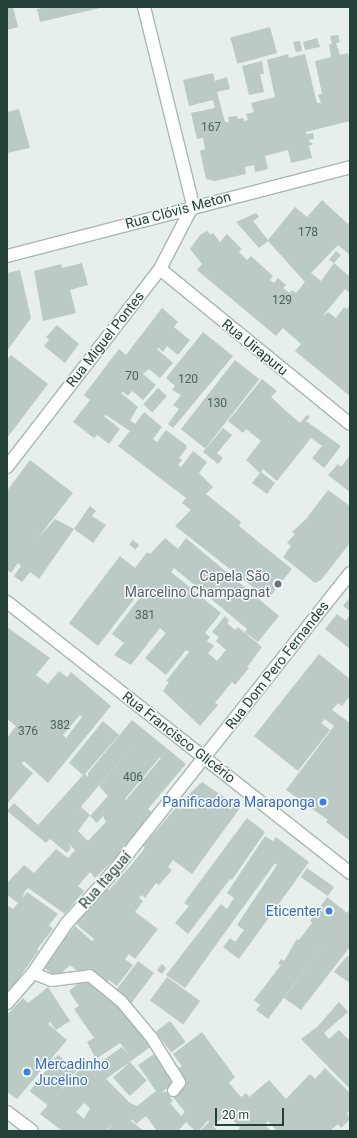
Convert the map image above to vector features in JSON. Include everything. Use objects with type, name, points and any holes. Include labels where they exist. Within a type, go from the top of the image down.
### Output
[{"type":"street","points":[[144,7],[193,205]]},
{"type":"street","name":"Rua Clóvis Meton","points":[[7,256],[193,205],[350,167]]},
{"type":"street","name":"Rua Miguel Pontes","points":[[7,467],[160,269],[193,205]]},
{"type":"street","name":"Rua Uirapuru","points":[[160,269],[350,424]]},
{"type":"street","name":"Rua Dom Pero Fernandes","points":[[204,757],[350,573]]},
{"type":"street","name":"Rua Francisco Glicério","points":[[7,602],[350,873]]},
{"type":"street","name":"Rua Itaguaí","points":[[7,1003],[33,974],[67,923],[114,871],[204,757]]},
{"type":"street","points":[[7,1112],[32,1131]]},
{"type":"lane","points":[[33,974],[51,980],[89,975],[121,1001],[151,1037],[172,1070],[179,1082],[173,1090]]},
{"type":"building","points":[[7,7],[13,7],[18,27],[7,30]]},
{"type":"building","points":[[46,7],[100,8],[40,22],[37,9]]},
{"type":"building","points":[[270,27],[277,53],[237,64],[230,38]]},
{"type":"building","points":[[338,35],[340,42],[336,43],[340,55],[348,53],[350,62],[350,121],[306,132],[306,134],[313,133],[314,139],[308,140],[313,144],[309,146],[312,158],[291,163],[288,150],[265,156],[268,169],[255,172],[254,165],[245,167],[246,174],[215,181],[206,179],[200,151],[205,149],[203,138],[197,139],[191,113],[215,108],[213,100],[189,106],[183,80],[213,73],[215,81],[227,77],[230,89],[217,92],[225,122],[229,122],[228,117],[237,116],[238,119],[243,118],[244,121],[248,120],[246,114],[254,112],[251,103],[275,97],[267,60],[288,54],[289,58],[305,54],[317,103],[321,103],[318,95],[322,94],[315,61],[331,57],[329,44],[332,44],[330,36]]},
{"type":"building","points":[[317,38],[320,47],[305,50],[303,42]]},
{"type":"building","points":[[300,41],[302,51],[296,52],[293,42]]},
{"type":"building","points":[[262,61],[264,74],[260,74],[264,92],[249,95],[242,66]]},
{"type":"building","points":[[19,109],[30,148],[7,153],[7,112]]},
{"type":"building","points":[[322,200],[348,224],[350,221],[350,255],[338,245],[311,273],[321,281],[334,263],[350,277],[350,293],[345,289],[322,317],[328,312],[336,318],[344,307],[347,309],[350,305],[350,396],[295,351],[301,344],[283,328],[276,336],[197,270],[202,264],[190,249],[200,235],[207,231],[211,235],[213,233],[220,242],[227,234],[242,249],[239,252],[247,260],[251,256],[273,276],[270,280],[274,283],[278,278],[286,285],[283,288],[290,293],[292,290],[296,293],[305,282],[268,241],[259,248],[236,222],[256,213],[259,217],[253,221],[268,240],[295,207],[307,217]]},
{"type":"building","points":[[336,251],[341,255],[334,263],[329,260]]},
{"type":"building","points":[[82,263],[88,285],[70,290],[76,313],[43,321],[34,271],[61,264],[62,268]]},
{"type":"building","points":[[20,270],[31,318],[7,351],[7,273]]},
{"type":"building","points":[[162,308],[178,322],[174,327],[190,340],[178,355],[167,346],[163,352],[158,347],[157,349],[173,363],[160,378],[149,369],[143,374],[156,385],[143,400],[132,391],[128,396],[123,392],[121,393],[138,407],[130,420],[135,424],[144,412],[162,427],[153,439],[157,442],[166,430],[186,445],[187,448],[179,458],[182,460],[178,465],[181,467],[193,451],[207,462],[199,473],[213,487],[206,494],[241,522],[239,526],[292,569],[268,599],[175,526],[191,510],[182,503],[186,498],[118,446],[130,431],[106,415],[104,416],[120,429],[109,444],[97,435],[94,438],[73,422],[90,400],[84,395],[119,349],[126,355]]},
{"type":"building","points":[[57,325],[79,344],[65,363],[44,346],[49,340],[46,337]]},
{"type":"building","points":[[203,332],[233,356],[173,428],[168,424],[179,409],[173,405],[181,395],[172,390],[175,386],[166,378]]},
{"type":"building","points":[[11,355],[48,384],[7,438],[7,360]]},
{"type":"building","points":[[235,360],[259,379],[205,448],[181,429]]},
{"type":"building","points":[[262,379],[277,391],[271,397],[300,423],[307,415],[310,417],[306,421],[341,446],[324,468],[312,458],[322,446],[311,438],[277,481],[263,469],[261,472],[275,483],[267,494],[252,483],[260,473],[246,460],[261,441],[246,429],[243,433],[228,421]]},
{"type":"building","points":[[158,388],[167,396],[152,412],[143,404]]},
{"type":"building","points":[[223,428],[232,435],[217,453],[223,458],[218,464],[203,452]]},
{"type":"building","points":[[350,455],[350,492],[328,475],[338,464],[341,467]]},
{"type":"building","points":[[30,460],[73,493],[37,539],[55,519],[74,529],[39,579],[30,572],[22,582],[14,576],[21,566],[18,563],[11,573],[7,570],[7,491]]},
{"type":"building","points":[[328,490],[350,506],[350,543],[321,580],[315,583],[283,557],[291,546],[287,543],[295,534],[292,532],[306,519]]},
{"type":"building","points":[[90,506],[96,511],[92,516],[106,525],[93,543],[74,529]]},
{"type":"building","points":[[165,538],[178,549],[186,538],[279,616],[258,642],[245,632],[247,629],[174,568],[171,572],[221,613],[205,633],[210,637],[207,641],[214,646],[208,653],[217,661],[226,650],[216,641],[219,637],[212,632],[225,616],[229,620],[227,623],[235,630],[238,627],[262,647],[247,667],[249,668],[235,685],[232,682],[215,703],[218,705],[200,726],[163,691],[169,682],[166,681],[189,652],[186,650],[166,675],[145,658],[166,633],[160,628],[131,665],[114,655],[124,643],[112,634],[141,596],[138,594],[98,646],[69,623],[120,556],[135,568],[147,552],[150,554]]},
{"type":"building","points":[[133,540],[139,545],[135,550],[129,545]]},
{"type":"building","points":[[350,597],[350,611],[343,606]]},
{"type":"building","points":[[337,614],[346,621],[350,614],[350,649],[325,629]]},
{"type":"building","points":[[7,627],[50,658],[36,675],[48,684],[59,671],[67,677],[71,672],[111,706],[48,783],[24,761],[22,764],[33,773],[7,804],[7,738],[16,726],[7,719]],"holes":[[[80,715],[82,717],[66,738],[63,735]]]},
{"type":"building","points":[[319,654],[350,679],[350,696],[342,706],[338,703],[332,710],[350,723],[350,841],[326,822],[328,820],[286,790],[334,726],[325,719],[321,723],[330,730],[298,771],[254,736]]},
{"type":"building","points":[[132,720],[186,764],[148,809],[154,814],[130,844],[95,878],[90,872],[78,886],[84,891],[65,914],[28,888],[25,891],[22,899],[27,892],[58,914],[49,925],[53,929],[37,949],[39,950],[7,995],[7,909],[9,906],[13,909],[18,903],[7,895],[7,883],[24,865],[34,873],[56,849],[68,858],[75,850],[68,843],[71,848],[67,853],[50,839],[46,843],[7,811],[14,803],[38,825],[83,775],[69,763],[103,721],[119,735],[85,774],[88,777],[88,773]],"holes":[[[140,737],[99,786],[108,796],[90,816],[97,823],[103,816],[106,822],[88,841],[78,831],[90,815],[81,807],[58,834]],[[160,757],[161,758],[126,800],[125,799]]]},
{"type":"building","points":[[202,782],[240,808],[192,874],[173,860],[168,867],[172,870],[159,885],[156,883],[145,898],[142,895],[139,898],[143,901],[135,912],[158,929],[135,959],[129,954],[125,959],[133,965],[117,986],[109,980],[104,986],[82,975],[70,965],[57,977],[43,967],[75,926],[92,941],[94,939],[76,924],[106,887],[109,890],[132,864],[145,848],[143,846],[179,804]]},
{"type":"building","points":[[247,818],[265,832],[232,880],[230,879],[188,934],[175,923],[189,906],[184,903]]},
{"type":"building","points":[[265,836],[273,841],[276,837],[309,862],[239,959],[223,947],[230,938],[235,942],[244,930],[237,925],[277,865],[275,863],[185,988],[166,975],[221,904],[227,909],[234,898],[227,893]]},
{"type":"building","points":[[307,868],[334,887],[328,896],[301,877]]},
{"type":"building","points":[[327,897],[347,913],[350,909],[349,948],[301,1010],[284,998],[331,934],[268,1019],[256,1010],[260,1005],[254,1000],[281,965],[278,964],[281,959],[284,961],[297,939],[299,940],[312,923],[310,921]]},
{"type":"building","points":[[347,956],[350,958],[350,983],[334,972]]},
{"type":"building","points":[[138,961],[154,973],[129,1006],[113,994]]},
{"type":"building","points":[[162,964],[166,968],[162,974],[157,970]]},
{"type":"building","points":[[88,975],[115,1004],[119,1001],[153,1045],[106,1079],[130,1103],[137,1106],[156,1091],[138,1065],[157,1052],[177,1082],[162,1092],[163,1093],[165,1091],[168,1094],[173,1101],[170,1103],[181,1116],[185,1112],[172,1096],[185,1086],[174,1071],[182,1066],[173,1054],[202,1032],[235,1077],[229,1083],[241,1097],[246,1093],[249,1097],[269,1080],[286,1099],[310,1074],[315,1079],[325,1068],[350,1093],[350,1110],[347,1113],[350,1119],[341,1128],[338,1124],[330,1131],[277,1131],[268,1121],[265,1125],[271,1131],[237,1131],[240,1128],[227,1113],[213,1126],[218,1131],[200,1131],[209,1122],[208,1120],[199,1131],[195,1131],[186,1122],[178,1131],[157,1131],[146,1116],[136,1124],[132,1119],[131,1121],[144,1131],[107,1131],[113,1123],[106,1131],[61,1130],[40,1114],[89,1059],[99,1068],[102,1061],[122,1047],[132,1059],[120,1043],[96,1059],[87,1042],[94,1038],[74,1009],[79,1006],[69,991]],"holes":[[[84,1103],[90,1108],[84,1119],[76,1112]]]},
{"type":"building","points":[[167,977],[200,1001],[183,1025],[150,1000]]},
{"type":"building","points":[[48,987],[70,1021],[56,1030],[50,1022],[48,1024],[67,1040],[17,1099],[7,1092],[7,1015],[23,998],[28,1003]]},
{"type":"building","points":[[339,1002],[348,1012],[324,1033],[329,1039],[339,1030],[348,1039],[350,1037],[350,1089],[301,1039],[317,1027]]},
{"type":"building","points":[[170,1021],[186,1042],[171,1053],[156,1032]]},
{"type":"building","points":[[58,1055],[77,1070],[49,1106],[30,1091]]},
{"type":"building","points":[[130,1062],[147,1081],[130,1096],[113,1077]]},
{"type":"place","name":"Capela São Marcelino Champagnat","points":[[278,584]]},
{"type":"place","name":"Panificadora Maraponga","points":[[323,802]]},
{"type":"place","name":"Eticenter","points":[[329,911]]},
{"type":"place","name":"Mercadinho Jucelino","points":[[27,1072]]}]
